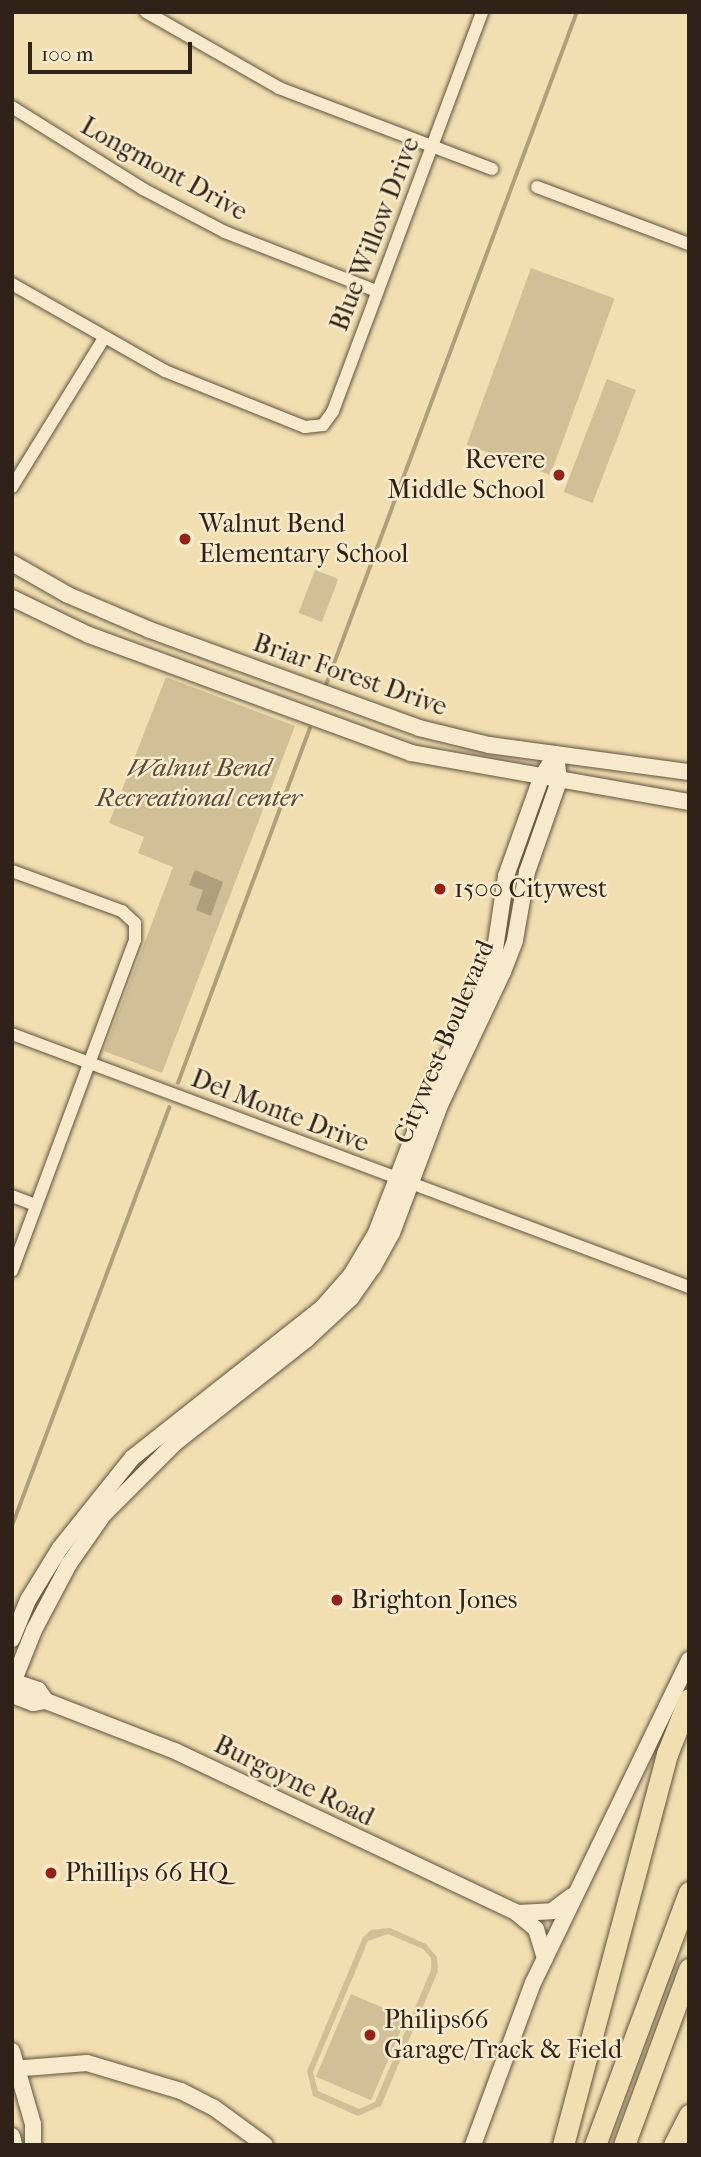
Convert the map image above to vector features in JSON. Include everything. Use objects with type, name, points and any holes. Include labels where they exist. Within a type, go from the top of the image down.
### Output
[{"type":"highway","points":[[563,2145],[667,1754],[689,1699]]},
{"type":"highway","points":[[595,2145],[689,1892]]},
{"type":"highway","points":[[624,2145],[689,1969]]},
{"type":"highway","points":[[674,2145],[689,2115]]},
{"type":"street","points":[[146,12],[279,88],[492,169]]},
{"type":"street","name":"Blue Willow Drive","points":[[104,338],[165,371],[305,427],[324,425],[333,411],[482,12]]},
{"type":"street","name":"Longmont Drive","points":[[12,107],[143,190],[225,232],[376,291]]},
{"type":"street","points":[[537,187],[689,244]]},
{"type":"street","points":[[12,284],[104,338],[12,488]]},
{"type":"street","name":"Briar Forest Drive","points":[[12,563],[80,600],[269,674],[419,728],[489,745],[689,772]]},
{"type":"street","name":"Briar Forest Drive","points":[[12,598],[89,635],[411,753],[559,781],[667,794],[689,802]]},
{"type":"street","points":[[261,698],[269,674]]},
{"type":"street","points":[[411,753],[419,728]]},
{"type":"street","name":"Citywest Boulevard","points":[[13,1686],[33,1630],[69,1564],[104,1514],[175,1443],[306,1340],[351,1298],[392,1233],[403,1181],[438,1072],[469,1021],[492,969],[506,876],[541,778],[556,754]]},
{"type":"street","name":"Citywest Boulevard","points":[[12,1639],[28,1600],[60,1548],[95,1499],[132,1458],[322,1308],[351,1275],[403,1181],[503,972],[515,940],[527,872],[559,781],[556,754]]},
{"type":"street","points":[[12,871],[122,911],[135,923],[135,940],[12,1271]]},
{"type":"street","name":"Del Monte Drive","points":[[12,1034],[689,1287]]},
{"type":"street","points":[[12,1196],[36,1205]]},
{"type":"street","points":[[473,2145],[545,1959],[689,1660]]},
{"type":"street","name":"Burgoyne Road","points":[[13,1686],[37,1690],[46,1701],[175,1751],[517,1913],[536,1929],[545,1959]]},
{"type":"street","name":"Burgoyne Road","points":[[517,1913],[552,1911],[564,1904],[581,1883]]},
{"type":"street","points":[[12,2051],[33,2145]]},
{"type":"street","points":[[15,2068],[87,2063],[181,2091],[255,2142]]},
{"type":"street","points":[[12,2136],[14,2145]]},
{"type":"green space","points":[[531,268],[615,298],[550,475],[467,445]]},
{"type":"green space","points":[[607,379],[636,390],[593,503],[564,492]]},
{"type":"green space","points":[[315,570],[338,579],[322,622],[299,613]]},
{"type":"green space","name":"Walnut Bend Recreational center","points":[[166,677],[295,726],[162,1073],[104,1051],[173,867],[138,853],[144,837],[109,823]]},
{"type":"green space","points":[[390,1928],[426,1944],[437,1957],[438,1971],[381,2106],[358,2116],[313,2096],[307,2071],[363,1937],[371,1930]],"holes":[[[388,1934],[423,1949],[431,1958],[431,1970],[375,2102],[359,2109],[318,2091],[313,2072],[368,1941]]]},
{"type":"green space","points":[[351,1994],[406,2017],[371,2100],[316,2077]]},
{"type":"shaded area","points":[[195,870],[223,882],[211,916],[196,910],[203,890],[189,885]]},
{"type":"waterway","points":[[326,685],[577,12]]},
{"type":"waterway","points":[[178,1083],[310,729]]},
{"type":"waterway","points":[[12,1526],[169,1108]]},
{"type":"place","name":"Revere Middle School","points":[[559,475]]},
{"type":"place","name":"Walnut Bend Elementary School","points":[[185,539]]},
{"type":"place","name":"1500 Citywest","points":[[440,889]]},
{"type":"place","name":"Brighton Jones","points":[[337,1600]]},
{"type":"place","name":"Phillips 66 HQ","points":[[51,1873]]},
{"type":"place","name":"Philips66 Garage/Track & Field","points":[[370,2035]]}]
